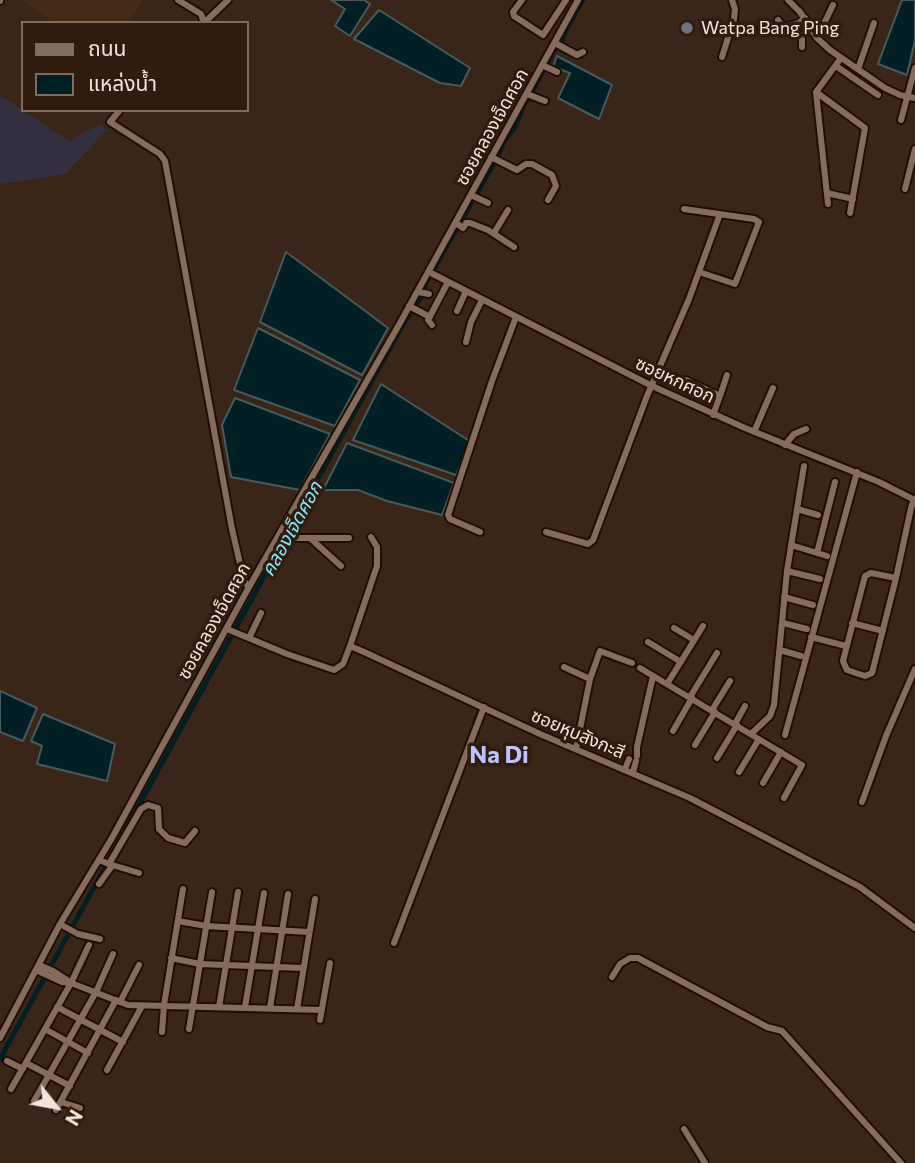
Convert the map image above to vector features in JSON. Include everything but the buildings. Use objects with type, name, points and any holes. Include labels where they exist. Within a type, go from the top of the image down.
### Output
[{"type":"street","points":[[178,0],[201,14],[203,21]]},
{"type":"street","points":[[206,21],[228,0]]},
{"type":"street","points":[[522,0],[513,12],[514,16],[544,36],[566,0]]},
{"type":"street","name":"ซอยคลองเจ็ดศอก","points":[[0,1038],[62,926],[106,863],[132,801],[231,631],[249,587],[283,535],[423,293],[429,272],[458,225],[471,195],[528,94],[549,68],[578,0]]},
{"type":"street","points":[[722,57],[734,19],[732,0]]},
{"type":"street","points":[[789,0],[805,18],[817,38],[841,58],[885,88],[911,97]]},
{"type":"street","points":[[817,38],[833,5]]},
{"type":"street","points":[[778,20],[785,26],[805,18]]},
{"type":"street","points":[[858,69],[874,23]]},
{"type":"street","points":[[793,25],[802,38],[802,47]]},
{"type":"street","points":[[559,46],[577,55],[583,52]]},
{"type":"street","points":[[828,204],[817,92],[841,58]]},
{"type":"street","points":[[836,66],[878,95]]},
{"type":"street","points":[[901,120],[911,97],[915,68]]},
{"type":"street","points":[[817,92],[865,128],[850,213]]},
{"type":"street","points":[[528,94],[542,99]]},
{"type":"street","points":[[118,112],[110,122],[165,160],[232,529],[244,581],[249,587]]},
{"type":"street","points":[[905,189],[915,149]]},
{"type":"street","points":[[493,158],[517,170],[526,164],[533,164],[552,175],[556,186],[548,201]]},
{"type":"street","points":[[827,193],[853,199]]},
{"type":"street","points":[[471,195],[488,203]]},
{"type":"street","points":[[684,209],[758,221],[735,284],[699,272]]},
{"type":"street","points":[[494,233],[508,211]]},
{"type":"street","points":[[546,532],[591,543],[720,214]]},
{"type":"street","points":[[458,225],[470,223],[494,233],[514,247]]},
{"type":"street","name":"ซอยหกศอก","points":[[429,272],[446,286],[479,304],[516,317],[650,391],[785,445],[913,503]]},
{"type":"street","points":[[413,308],[431,321],[446,286]]},
{"type":"street","points":[[457,311],[464,295]]},
{"type":"street","points":[[466,342],[479,304]]},
{"type":"street","points":[[480,532],[453,521],[448,515],[516,317]]},
{"type":"street","points":[[713,415],[727,375]]},
{"type":"street","points":[[686,380],[720,396]]},
{"type":"street","points":[[754,432],[774,388]]},
{"type":"street","points":[[785,445],[793,434],[806,429]]},
{"type":"street","points":[[751,734],[772,711],[787,571],[804,466]]},
{"type":"street","points":[[785,735],[856,477]]},
{"type":"street","points":[[817,553],[835,482]]},
{"type":"street","points":[[896,578],[867,574],[843,661],[844,668],[851,673],[870,675],[883,631],[896,578],[913,503]]},
{"type":"street","points":[[797,509],[818,515]]},
{"type":"street","points":[[283,535],[349,538]]},
{"type":"street","points":[[231,631],[334,670],[343,664],[377,566],[377,547],[371,537]]},
{"type":"street","points":[[310,538],[341,566]]},
{"type":"street","points":[[791,545],[827,556]]},
{"type":"street","points":[[787,571],[820,579]]},
{"type":"street","points":[[784,597],[814,605]]},
{"type":"street","points":[[248,638],[261,613]]},
{"type":"street","points":[[783,623],[807,629]]},
{"type":"street","points":[[852,624],[883,631]]},
{"type":"street","points":[[667,684],[703,626]]},
{"type":"street","points":[[674,628],[694,640]]},
{"type":"street","points":[[811,636],[846,646]]},
{"type":"street","points":[[648,642],[681,662]]},
{"type":"street","name":"ซอยหุบสังกะสี","points":[[350,646],[483,711],[690,798],[860,887],[915,928]]},
{"type":"street","points":[[780,650],[800,656]]},
{"type":"street","points":[[576,749],[590,680],[600,651],[632,663]]},
{"type":"street","points":[[673,731],[717,653]]},
{"type":"street","points":[[564,667],[590,680]]},
{"type":"street","points":[[640,668],[802,767],[785,798]]},
{"type":"street","points":[[862,802],[886,736],[915,669]]},
{"type":"street","points":[[625,769],[637,747],[653,676]]},
{"type":"street","points":[[695,744],[730,681]]},
{"type":"street","points":[[717,758],[745,706]]},
{"type":"street","points":[[394,943],[483,711]]},
{"type":"street","points":[[739,772],[759,739]]},
{"type":"street","points":[[762,783],[781,752]]},
{"type":"street","points":[[633,757],[633,772]]},
{"type":"street","points":[[132,801],[142,806],[158,808],[159,828],[167,838],[185,843],[195,831]]},
{"type":"street","points":[[99,884],[106,863],[142,806]]},
{"type":"street","points":[[106,863],[139,873]]},
{"type":"street","points":[[162,1032],[183,889]]},
{"type":"street","points":[[189,1029],[212,892]]},
{"type":"street","points":[[219,1007],[238,892]]},
{"type":"street","points":[[245,1007],[264,893]]},
{"type":"street","points":[[270,1008],[288,894]]},
{"type":"street","points":[[297,1009],[315,899]]},
{"type":"street","points":[[178,921],[206,926],[309,932]]},
{"type":"street","points":[[62,926],[78,934],[100,939]]},
{"type":"street","points":[[11,1089],[71,983],[89,945]]},
{"type":"street","points":[[34,1101],[96,992],[113,954]]},
{"type":"street","points":[[171,958],[200,964],[303,968]]},
{"type":"street","points":[[612,977],[620,964],[630,958],[638,958],[767,1027],[782,1031],[901,1163]]},
{"type":"street","points":[[320,1020],[330,963]]},
{"type":"street","points":[[56,1110],[138,965]]},
{"type":"street","points":[[40,969],[118,1001],[142,1006],[322,1010]]},
{"type":"street","points":[[107,1070],[142,1006]]},
{"type":"street","points":[[57,1007],[123,1042]]},
{"type":"street","points":[[45,1029],[88,1053]]},
{"type":"street","points":[[7,1061],[49,1074],[69,1086]]},
{"type":"street","points":[[61,1101],[80,1108]]},
{"type":"street","points":[[684,1129],[705,1163]]},
{"type":"shaded area","points":[[21,0],[143,0],[129,21],[50,20]]},
{"type":"shaded area","points":[[0,95],[21,109],[21,112],[25,112],[70,142],[85,131],[101,125],[107,130],[65,174],[0,184]]},
{"type":"water","points":[[331,0],[364,0],[370,4],[350,36],[335,26],[345,9]]},
{"type":"water","points":[[902,0],[915,0],[915,40],[907,75],[878,64]]},
{"type":"water","points":[[379,10],[470,68],[461,86],[440,83],[354,39]]},
{"type":"water","points":[[557,56],[612,85],[599,119],[558,98],[570,73],[553,67]]},
{"type":"water","points":[[286,252],[388,328],[362,375],[260,322]]},
{"type":"water","points":[[258,328],[360,380],[335,426],[234,390]]},
{"type":"water","points":[[381,384],[471,442],[456,475],[353,440]]},
{"type":"water","points":[[235,398],[330,434],[300,490],[231,477],[222,425]]},
{"type":"water","points":[[347,443],[454,483],[442,515],[387,501],[358,490],[323,490]]},
{"type":"water","points":[[0,691],[37,708],[23,741],[0,732]]},
{"type":"water","points":[[43,714],[115,744],[107,781],[37,764],[42,746],[31,741]]},
{"type":"waterway","name":"คลองเจ็ดศอก","points":[[0,1059],[583,0]]},
{"type":"place","name":"Watpa Bang Ping","points":[[687,28]]},
{"type":"district","name":"Na Di","points":[[499,755]]}]
